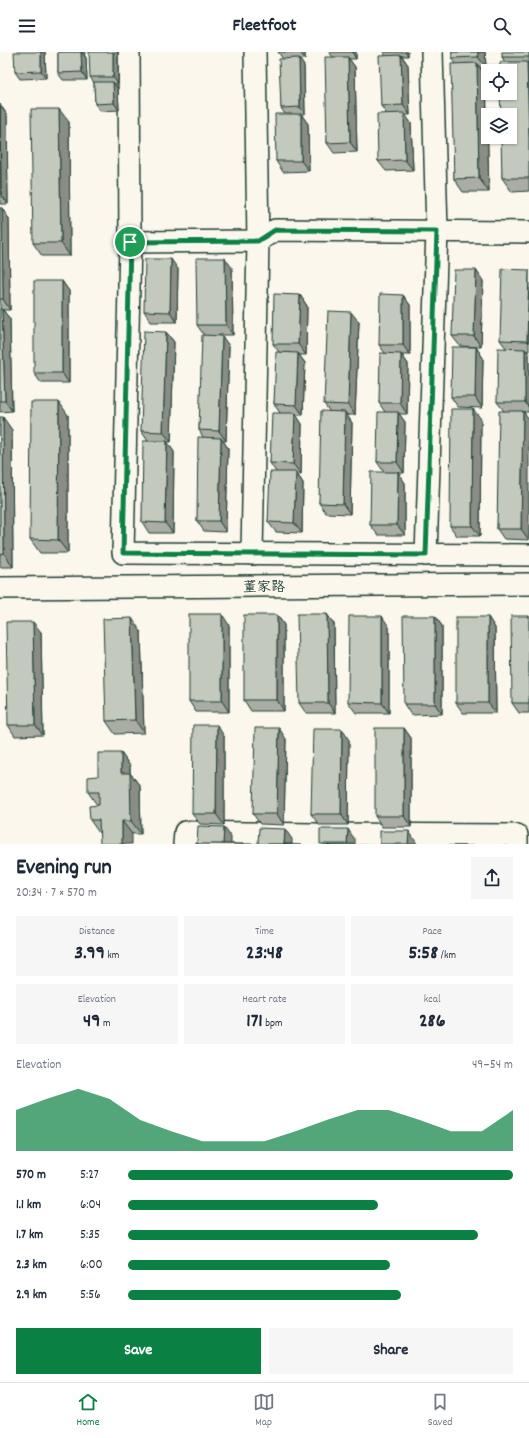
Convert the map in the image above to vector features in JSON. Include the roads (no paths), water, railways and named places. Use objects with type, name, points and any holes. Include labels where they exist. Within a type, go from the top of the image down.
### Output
[{"type":"street","points":[[129,52],[130,242],[123,553],[529,555]]},
{"type":"street","points":[[252,554],[258,241],[255,52]]},
{"type":"street","points":[[426,555],[437,231],[432,52]]},
{"type":"street","points":[[130,242],[258,241],[275,230],[529,232]]},
{"type":"street","name":"董家路","points":[[0,588],[529,584]]},
{"type":"street","points":[[184,844],[185,832],[312,839],[422,835],[517,835],[517,844]]}]
